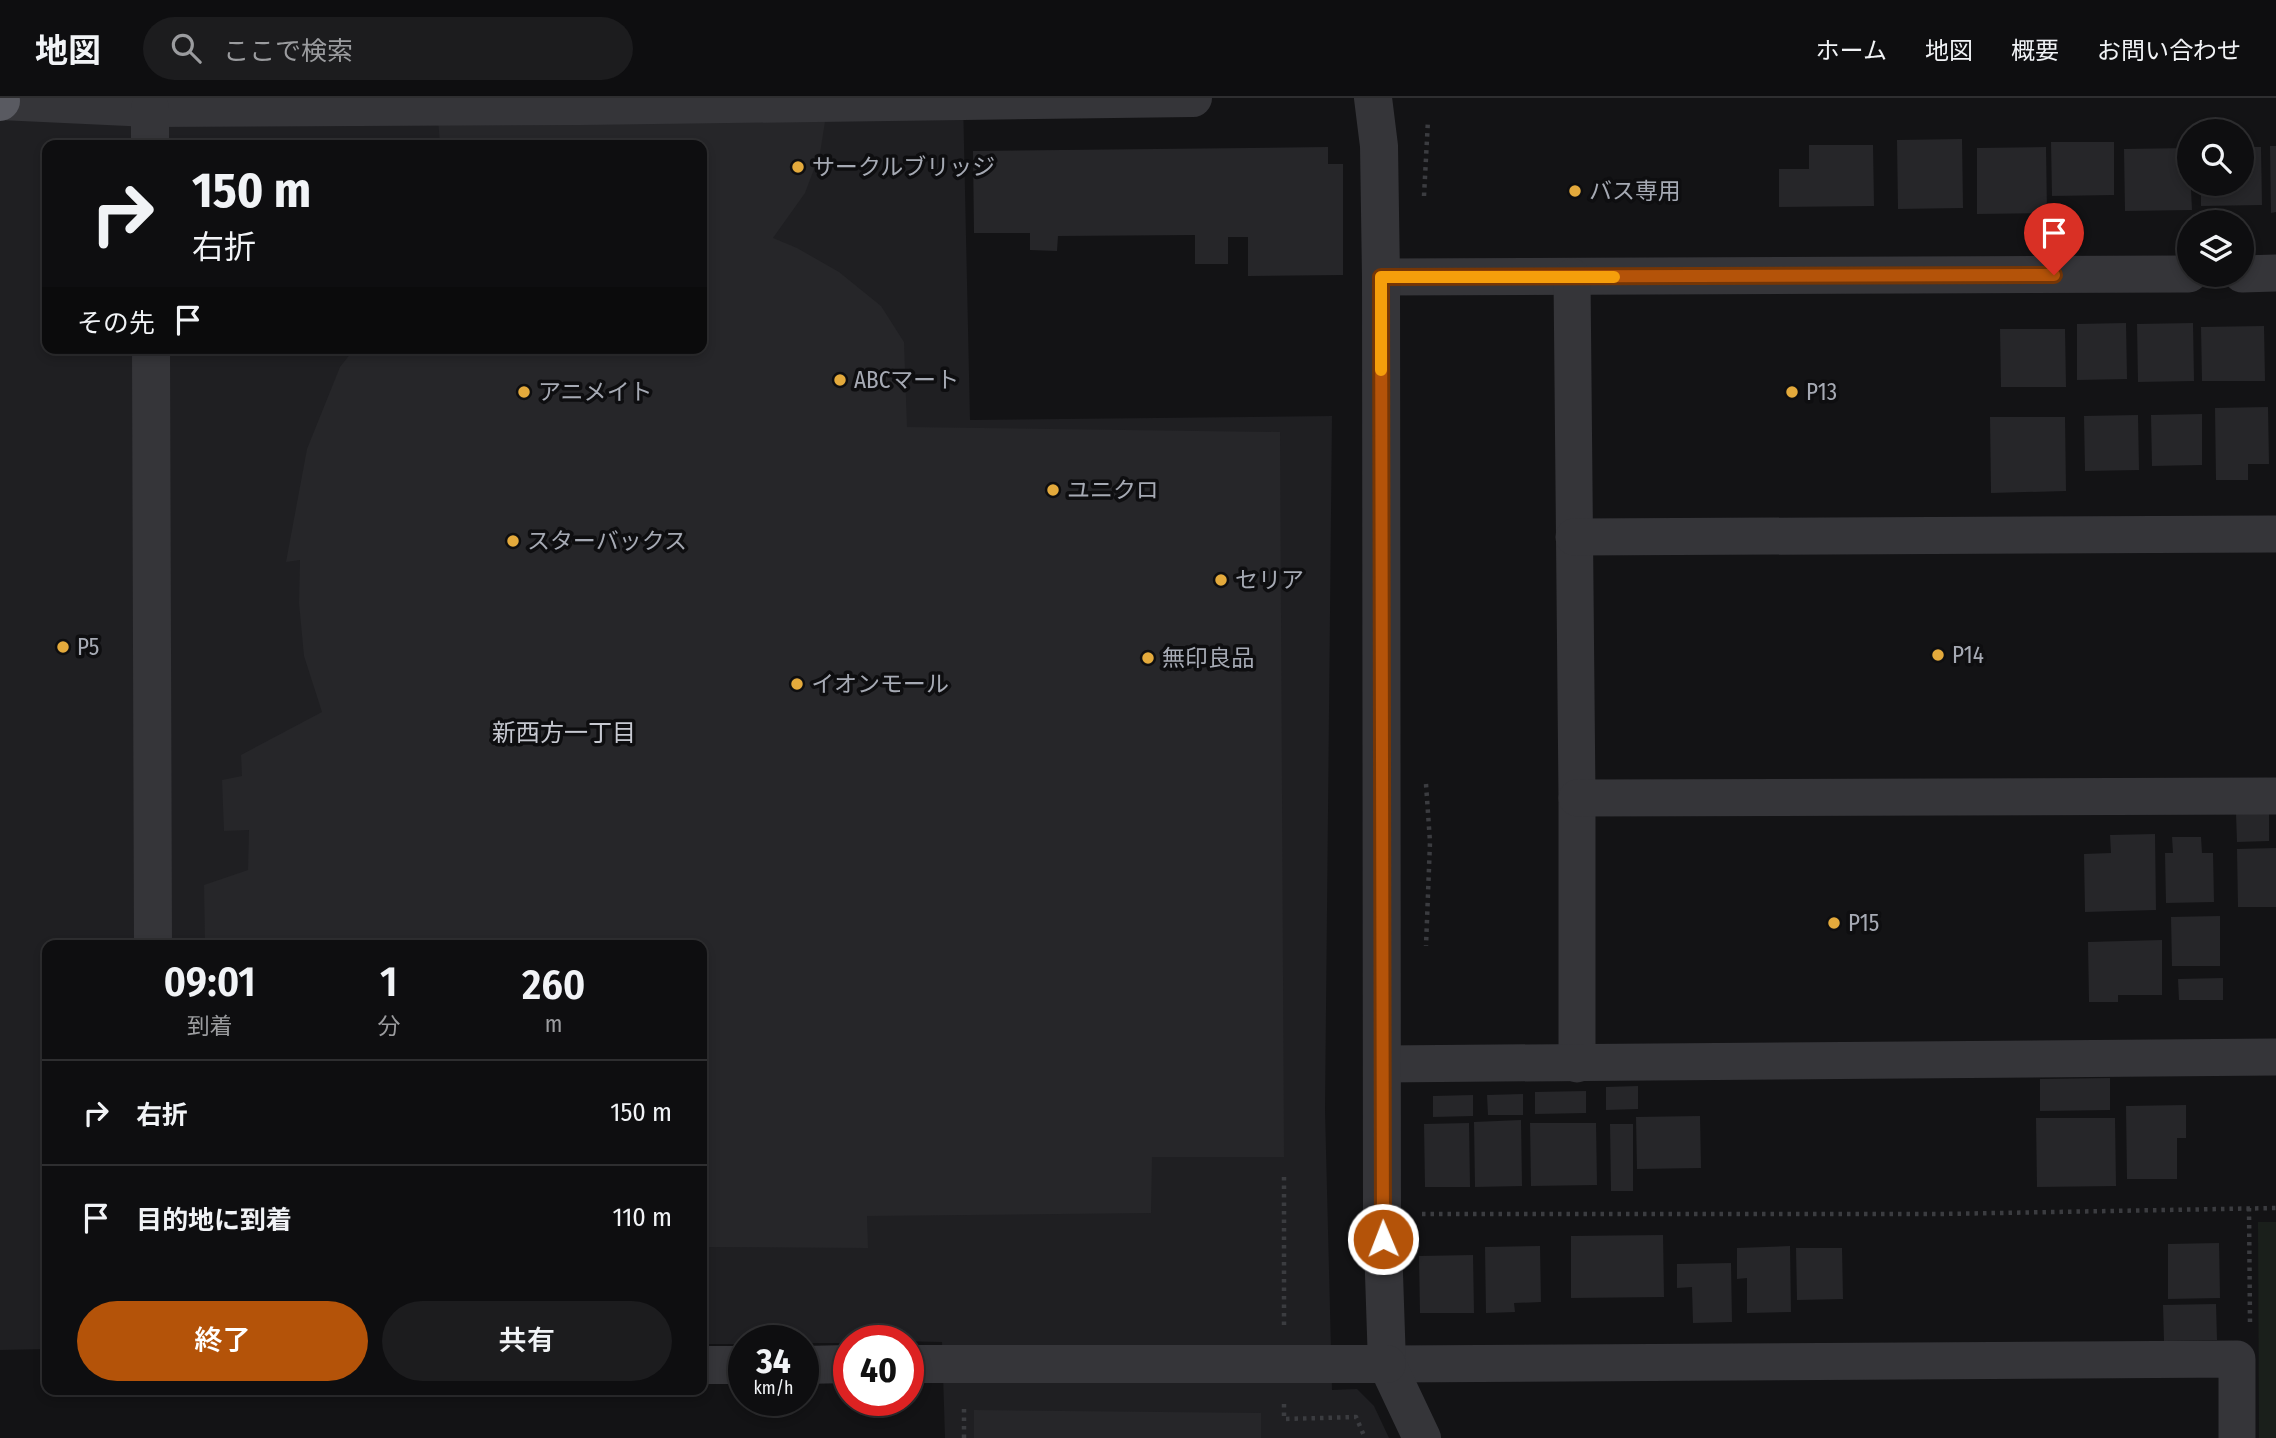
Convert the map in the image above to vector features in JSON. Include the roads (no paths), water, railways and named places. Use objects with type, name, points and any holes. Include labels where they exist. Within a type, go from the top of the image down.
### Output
[{"type":"street","points":[[0,101],[150,108],[642,101],[1192,98]]},
{"type":"street","points":[[1373,98],[1379,146],[1381,277],[1382,1213],[1387,1364],[1422,1438]]},
{"type":"street","points":[[150,108],[150,140]]},
{"type":"street","points":[[2254,274],[2276,273]]},
{"type":"street","points":[[1381,277],[2177,274]]},
{"type":"street","points":[[1572,277],[1577,1064]]},
{"type":"street","points":[[151,354],[153,940]]},
{"type":"street","points":[[1574,537],[2276,534]]},
{"type":"street","points":[[1577,798],[2276,796]]},
{"type":"street","points":[[1382,1064],[2276,1057]]},
{"type":"street","points":[[924,1364],[2237,1359],[2237,1438]]},
{"type":"street","points":[[707,1365],[728,1365]]},
{"type":"place","name":"サークルブリッジ","points":[[798,167]]},
{"type":"place","name":"バス専用","points":[[1575,191]]},
{"type":"place","name":"ABCマート","points":[[840,380]]},
{"type":"place","name":"アニメイト","points":[[524,392]]},
{"type":"place","name":"P13","points":[[1792,392]]},
{"type":"place","name":"ユニクロ","points":[[1053,490]]},
{"type":"place","name":"スターバックス","points":[[513,541]]},
{"type":"place","name":"セリア","points":[[1221,580]]},
{"type":"place","name":"P5","points":[[63,647]]},
{"type":"place","name":"P14","points":[[1938,655]]},
{"type":"place","name":"無印良品","points":[[1148,658]]},
{"type":"place","name":"イオンモール","points":[[797,684]]},
{"type":"place","name":"P15","points":[[1834,923]]},
{"type":"district","name":"新西方一丁目","points":[[564,733]]}]
